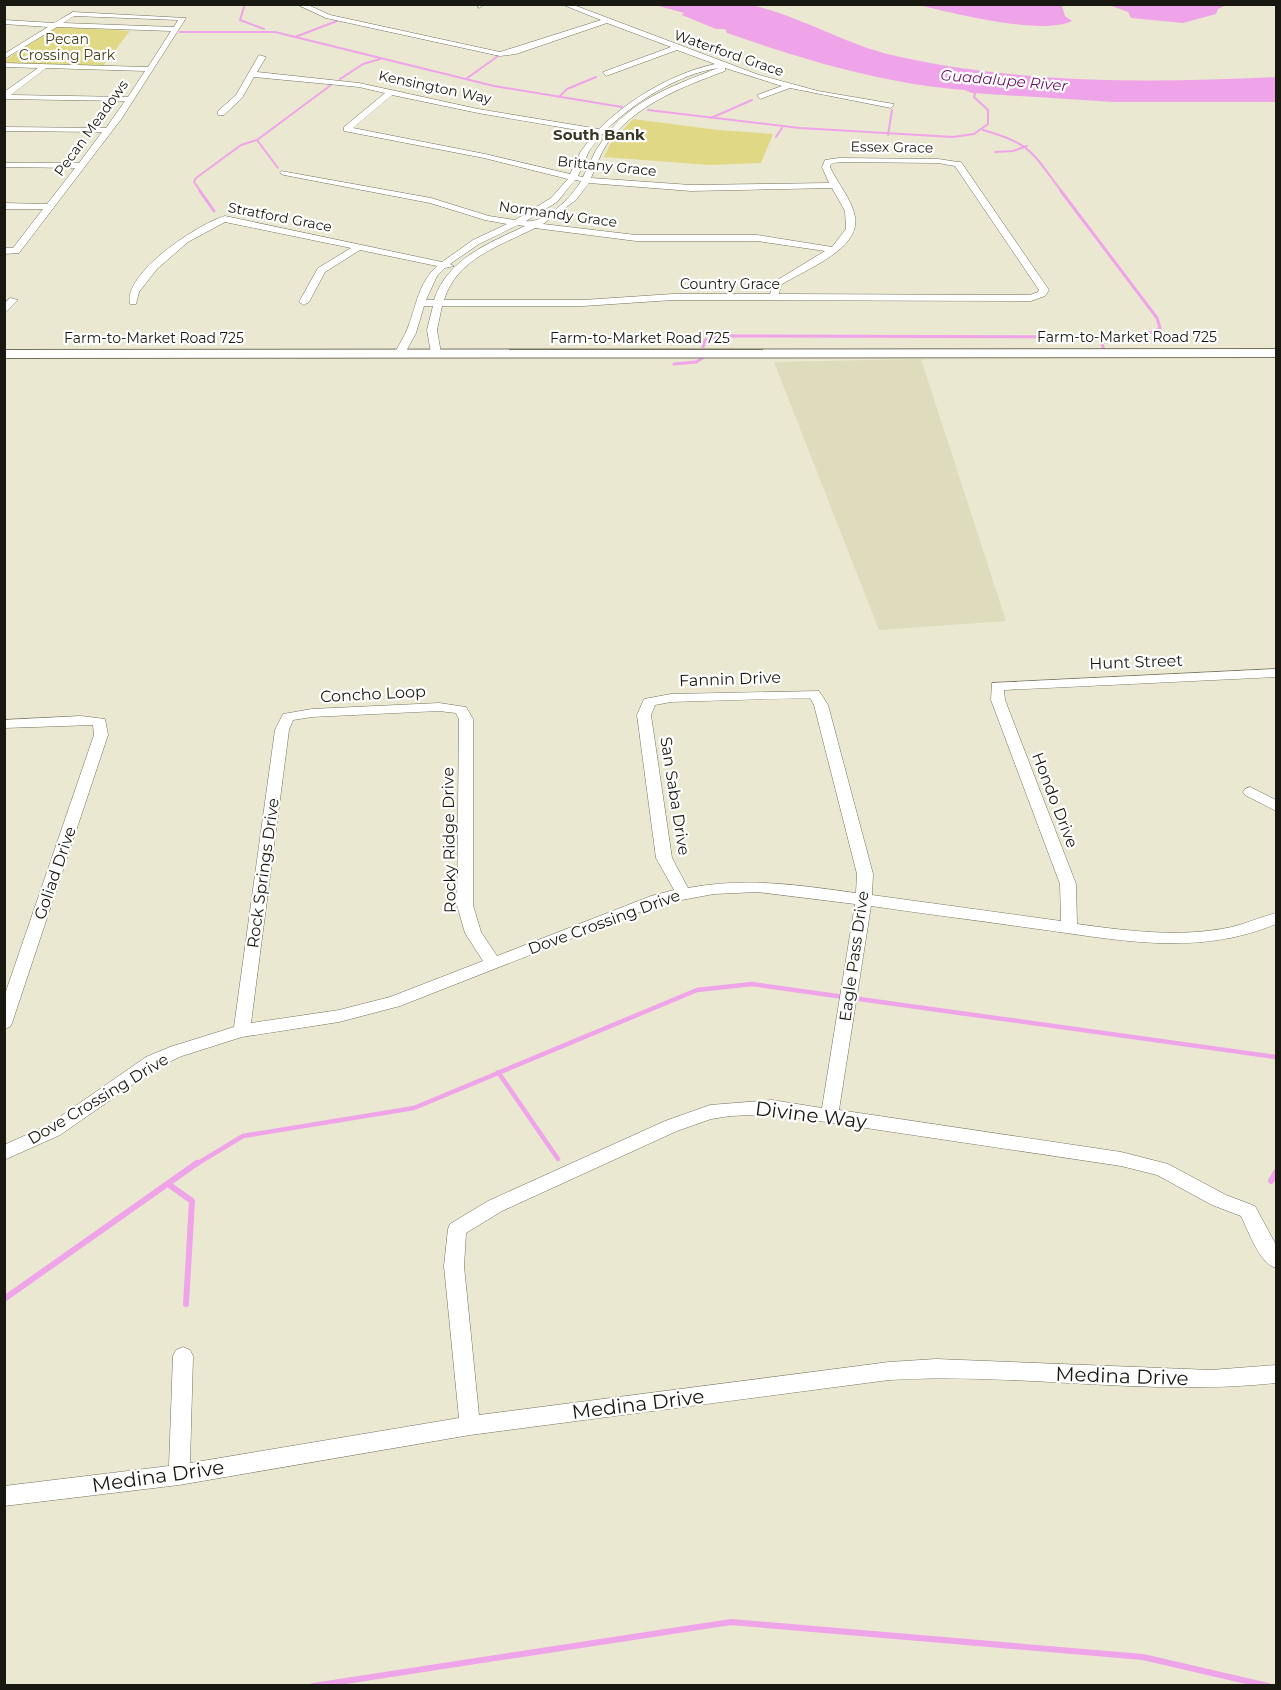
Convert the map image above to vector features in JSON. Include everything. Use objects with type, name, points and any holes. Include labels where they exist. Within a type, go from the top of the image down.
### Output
[{"type":"street","points":[[299,4],[311,12],[328,17],[502,54],[606,21]]},
{"type":"street","name":"Waterford Grace","points":[[564,4],[721,65],[788,86],[891,106]]},
{"type":"street","name":"Pecan Meadows","points":[[4,251],[16,251],[82,166],[183,18],[73,14],[56,24]]},
{"type":"street","points":[[4,22],[177,29]]},
{"type":"street","points":[[4,57],[56,24]]},
{"type":"street","points":[[606,74],[675,48]]},
{"type":"street","points":[[221,113],[236,99],[262,57]]},
{"type":"street","points":[[400,353],[411,333],[419,303],[429,282],[443,265],[474,243],[516,223],[554,201],[574,177],[585,151],[618,114],[646,97],[712,66],[721,65],[722,69],[676,88],[645,106],[612,133],[594,161],[587,180],[566,205],[534,224],[486,247],[458,267],[445,283],[438,303],[432,333],[436,353]]},
{"type":"street","points":[[4,66],[149,69]]},
{"type":"street","points":[[4,96],[44,68]]},
{"type":"street","name":"Kensington Way","points":[[250,74],[392,91],[470,110],[612,133]]},
{"type":"street","points":[[760,97],[788,86]]},
{"type":"street","name":"Brittany Grace","points":[[392,91],[347,126],[347,129],[485,156],[551,174],[587,180],[691,188],[834,185]]},
{"type":"street","points":[[4,96],[129,99]]},
{"type":"street","points":[[4,129],[108,130]]},
{"type":"street","name":"Essex Grace","points":[[834,185],[826,167],[830,161],[953,163],[962,168],[1044,290],[1042,294]]},
{"type":"street","points":[[4,165],[82,166]]},
{"type":"street","name":"Normandy Grace","points":[[284,173],[431,201],[477,216],[516,223],[636,238],[757,238],[834,250]]},
{"type":"street","points":[[775,297],[775,287],[781,280],[834,250],[847,238],[851,223],[834,185]]},
{"type":"street","points":[[4,206],[49,207]]},
{"type":"street","name":"Stratford Grace","points":[[133,302],[134,290],[147,272],[211,223],[220,219],[232,219],[458,267]]},
{"type":"street","points":[[304,302],[321,270],[359,247]]},
{"type":"street","name":"Country Grace","points":[[419,303],[577,304],[661,298],[775,297],[1030,298],[1042,294]]},
{"type":"street","points":[[5,310],[13,300]]},
{"type":"street","points":[[411,333],[432,333]]},
{"type":"street","name":"Farm-to-Market Road 725","points":[[4,354],[1276,353]]},
{"type":"street","name":"Hunt Street","points":[[997,686],[1276,673]]},
{"type":"street","name":"Hondo Drive","points":[[997,686],[998,700],[1068,884],[1069,928]]},
{"type":"street","name":"Fannin Drive","points":[[649,702],[671,698],[814,694]]},
{"type":"street","name":"Eagle Pass Drive","points":[[814,694],[821,705],[864,862],[864,899],[829,1116]]},
{"type":"street","name":"San Saba Drive","points":[[649,702],[644,715],[664,858],[683,893]]},
{"type":"street","name":"Concho Loop","points":[[288,717],[312,713],[440,707],[461,710]]},
{"type":"street","name":"Rocky Ridge Drive","points":[[461,710],[466,719],[465,905],[473,933],[493,963]]},
{"type":"street","name":"Rock Springs Drive","points":[[242,1031],[282,730],[288,717]]},
{"type":"street","name":"Goliad Drive","points":[[4,724],[81,720],[100,722],[101,735],[4,1023]]},
{"type":"street","points":[[1250,792],[1276,806]]},
{"type":"street","name":"Dove Crossing Drive","points":[[4,1153],[54,1130],[152,1062],[213,1038],[377,1007],[656,900],[683,893],[751,886],[864,899],[1149,939],[1199,938],[1231,934],[1276,918]]},
{"type":"street","name":"Divine Way","points":[[470,1426],[454,1266],[457,1229],[506,1202],[671,1126],[710,1112],[772,1107],[1121,1160],[1162,1169],[1219,1200],[1248,1211],[1260,1236],[1276,1260]]},
{"type":"street","points":[[179,1475],[183,1356]]},
{"type":"street","name":"Medina Drive","points":[[4,1496],[179,1475],[470,1426],[889,1371],[936,1368],[1154,1379],[1211,1379],[1276,1374]]},
{"type":"shaded area","points":[[921,359],[1006,621],[879,630],[774,362]]},
{"type":"green space","name":"Pecan Crossing Park","points":[[57,27],[130,31],[102,67],[5,64],[5,60]]},
{"type":"green space","points":[[633,119],[718,130],[773,134],[761,163],[709,165],[604,157],[611,142]]},
{"type":"water","name":"Guadalupe River","points":[[717,3],[751,5],[787,16],[877,51],[990,72],[1038,77],[1133,80],[1276,77],[1276,102],[1114,102],[972,93],[875,76],[815,61],[727,33],[725,29],[716,29],[682,15],[684,13],[655,5]]},
{"type":"water","points":[[1229,4],[1218,9],[1216,14],[1183,23],[1131,18],[1128,12],[1109,5]]},
{"type":"water","points":[[918,5],[1056,5],[1062,6],[1065,16],[1072,21],[1058,25],[1019,25],[974,18]]},
{"type":"waterway","points":[[245,4],[240,20],[264,29]]},
{"type":"waterway","points":[[295,37],[337,21]]},
{"type":"waterway","points":[[180,32],[275,32],[295,37]]},
{"type":"waterway","points":[[295,37],[494,86],[559,97]]},
{"type":"waterway","points":[[466,79],[498,56]]},
{"type":"waterway","points":[[340,79],[363,64],[380,59]]},
{"type":"waterway","points":[[559,97],[567,89],[596,77]]},
{"type":"waterway","points":[[257,140],[331,85]]},
{"type":"waterway","name":"Guadalupe River","points":[[888,133],[953,137],[974,134],[988,124],[988,110],[974,97],[976,90]]},
{"type":"waterway","points":[[559,97],[622,107]]},
{"type":"waterway","points":[[712,118],[752,100]]},
{"type":"waterway","points":[[648,110],[712,118]]},
{"type":"waterway","points":[[888,133],[892,110]]},
{"type":"waterway","points":[[712,118],[800,128],[888,133]]},
{"type":"waterway","points":[[776,137],[782,128]]},
{"type":"waterway","points":[[983,130],[1000,135],[1024,147]]},
{"type":"waterway","points":[[201,192],[194,182],[196,178],[241,145],[257,140]]},
{"type":"waterway","points":[[257,140],[278,168]]},
{"type":"waterway","points":[[995,152],[1013,151],[1024,147]]},
{"type":"waterway","points":[[1024,147],[1037,159],[1062,192]]},
{"type":"waterway","points":[[200,191],[214,211]]},
{"type":"waterway","points":[[703,347],[705,340],[721,336],[1110,337],[1145,335],[1160,328],[1157,318],[1061,191]]},
{"type":"waterway","points":[[1104,350],[1102,344],[1108,338]]},
{"type":"waterway","points":[[674,364],[696,362],[704,357]]},
{"type":"waterway","points":[[499,1073],[697,990],[752,984],[844,997]]},
{"type":"waterway","points":[[852,998],[1276,1057]]},
{"type":"waterway","points":[[195,1165],[243,1136],[414,1108],[499,1073]]},
{"type":"waterway","points":[[499,1073],[558,1159]]},
{"type":"waterway","points":[[4,1299],[197,1163]]},
{"type":"waterway","points":[[1271,1181],[1276,1172]]},
{"type":"waterway","points":[[168,1184],[192,1201],[186,1304]]},
{"type":"waterway","points":[[313,1686],[731,1622],[1143,1657],[1268,1686]]},
{"type":"district","name":"South Bank","points":[[599,134]]}]
